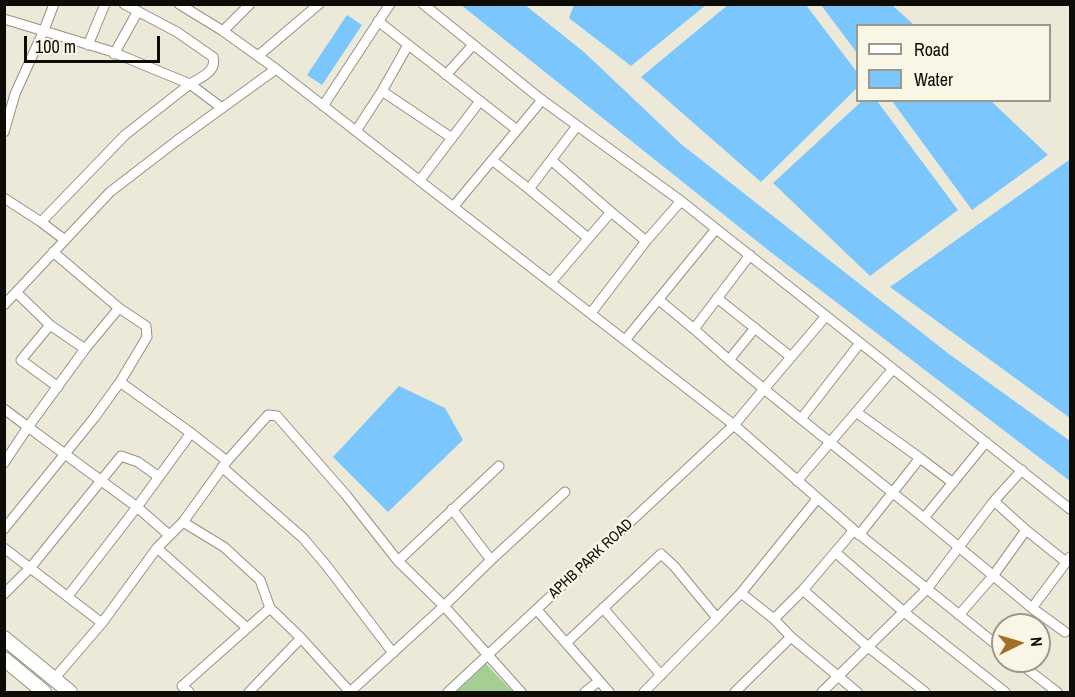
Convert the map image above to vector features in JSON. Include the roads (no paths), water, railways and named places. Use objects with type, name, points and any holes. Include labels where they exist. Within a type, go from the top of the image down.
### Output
[{"type":"main road","points":[[4,638],[70,693]]},
{"type":"main road","points":[[4,659],[44,693]]},
{"type":"street","points":[[4,132],[8,108],[54,4]]},
{"type":"street","points":[[88,45],[105,4]]},
{"type":"street","points":[[41,222],[125,135],[190,84],[212,70],[215,62],[213,57],[177,32],[124,4]]},
{"type":"street","points":[[179,4],[223,31],[272,66],[626,339],[734,425],[856,532],[991,640]]},
{"type":"street","points":[[223,31],[250,4]]},
{"type":"street","points":[[258,56],[319,4]]},
{"type":"street","points":[[323,105],[390,4]]},
{"type":"street","points":[[423,4],[542,100],[681,201],[1071,509]]},
{"type":"street","points":[[114,54],[138,11]]},
{"type":"street","points":[[4,19],[114,54],[190,84],[222,108]]},
{"type":"street","points":[[378,21],[517,130]]},
{"type":"street","points":[[356,131],[408,45]]},
{"type":"street","points":[[447,75],[473,45]]},
{"type":"street","points":[[4,305],[53,252],[58,235],[110,192],[222,108],[272,66]]},
{"type":"street","points":[[382,91],[452,138]]},
{"type":"street","points":[[454,206],[542,100]]},
{"type":"street","points":[[420,180],[480,102]]},
{"type":"street","points":[[529,189],[577,126]]},
{"type":"street","points":[[492,160],[588,238]]},
{"type":"street","points":[[551,160],[646,241]]},
{"type":"street","points":[[4,198],[58,235]]},
{"type":"street","points":[[591,313],[646,241],[681,201]]},
{"type":"street","points":[[551,282],[611,212]]},
{"type":"street","points":[[626,339],[716,229]]},
{"type":"street","points":[[4,529],[94,418],[120,382],[147,337],[146,326],[119,308],[53,252]]},
{"type":"street","points":[[694,328],[750,255]]},
{"type":"street","points":[[17,292],[50,325],[85,349]]},
{"type":"street","points":[[717,298],[791,357]]},
{"type":"street","points":[[659,300],[1032,608],[1069,631]]},
{"type":"street","points":[[4,463],[85,349],[119,308]]},
{"type":"street","name":"APHB PARK ROAD","points":[[448,693],[734,425],[826,316]]},
{"type":"street","points":[[50,325],[21,360],[58,387]]},
{"type":"street","points":[[729,360],[755,328]]},
{"type":"street","points":[[801,419],[860,343]]},
{"type":"street","points":[[797,481],[893,369]]},
{"type":"street","points":[[120,382],[191,433],[303,538],[326,564],[393,652]]},
{"type":"street","points":[[4,409],[101,479],[169,535]]},
{"type":"street","points":[[856,412],[953,483]]},
{"type":"street","points":[[53,680],[102,624],[157,548],[183,522],[224,464],[259,423],[268,415],[273,414],[346,495],[398,561],[444,606],[521,693]]},
{"type":"street","points":[[68,596],[191,433]]},
{"type":"street","points":[[924,518],[986,442]]},
{"type":"street","points":[[4,594],[31,567],[121,456],[138,462],[159,477]]},
{"type":"street","points":[[774,619],[893,492],[920,458]]},
{"type":"street","points":[[398,561],[499,466]]},
{"type":"street","points":[[822,693],[927,589],[994,501],[1022,470]]},
{"type":"street","points":[[183,522],[225,547],[260,580],[270,608],[351,692],[565,492]]},
{"type":"street","points":[[644,693],[741,593],[817,499]]},
{"type":"street","points":[[994,501],[1026,531],[1068,559],[1032,608]]},
{"type":"street","points":[[452,509],[491,560]]},
{"type":"street","points":[[959,615],[993,576],[1026,531]]},
{"type":"street","points":[[4,548],[102,624]]},
{"type":"street","points":[[157,548],[246,627]]},
{"type":"street","points":[[835,552],[904,612],[1005,693]]},
{"type":"street","points":[[566,643],[661,554],[674,566],[717,618]]},
{"type":"street","points":[[803,590],[868,647],[926,693]]},
{"type":"street","points":[[741,593],[839,675],[857,693]]},
{"type":"street","points":[[174,693],[186,689],[246,627],[270,608]]},
{"type":"street","points":[[603,608],[661,675]]},
{"type":"street","points":[[537,610],[609,693]]},
{"type":"street","points":[[735,693],[791,637]]},
{"type":"street","points":[[249,693],[301,638]]},
{"type":"street","points":[[1032,673],[1057,693]]},
{"type":"street","points":[[585,693],[598,681]]},
{"type":"water","points":[[574,4],[706,5],[631,66],[569,18]]},
{"type":"water","points":[[729,4],[806,5],[856,71],[856,89],[761,182],[641,77]]},
{"type":"water","points":[[461,5],[525,5],[584,52],[681,144],[949,354],[1070,441],[1070,481],[768,250]]},
{"type":"water","points":[[821,5],[892,5],[913,24],[856,24],[856,52]]},
{"type":"water","points":[[347,15],[362,25],[322,85],[307,75]]},
{"type":"water","points":[[861,102],[878,102],[958,210],[870,276],[773,183]]},
{"type":"water","points":[[893,102],[992,102],[1048,155],[972,210]]},
{"type":"water","points":[[1070,161],[1070,418],[890,287]]},
{"type":"water","points":[[399,386],[445,408],[463,440],[388,512],[333,457]]}]
